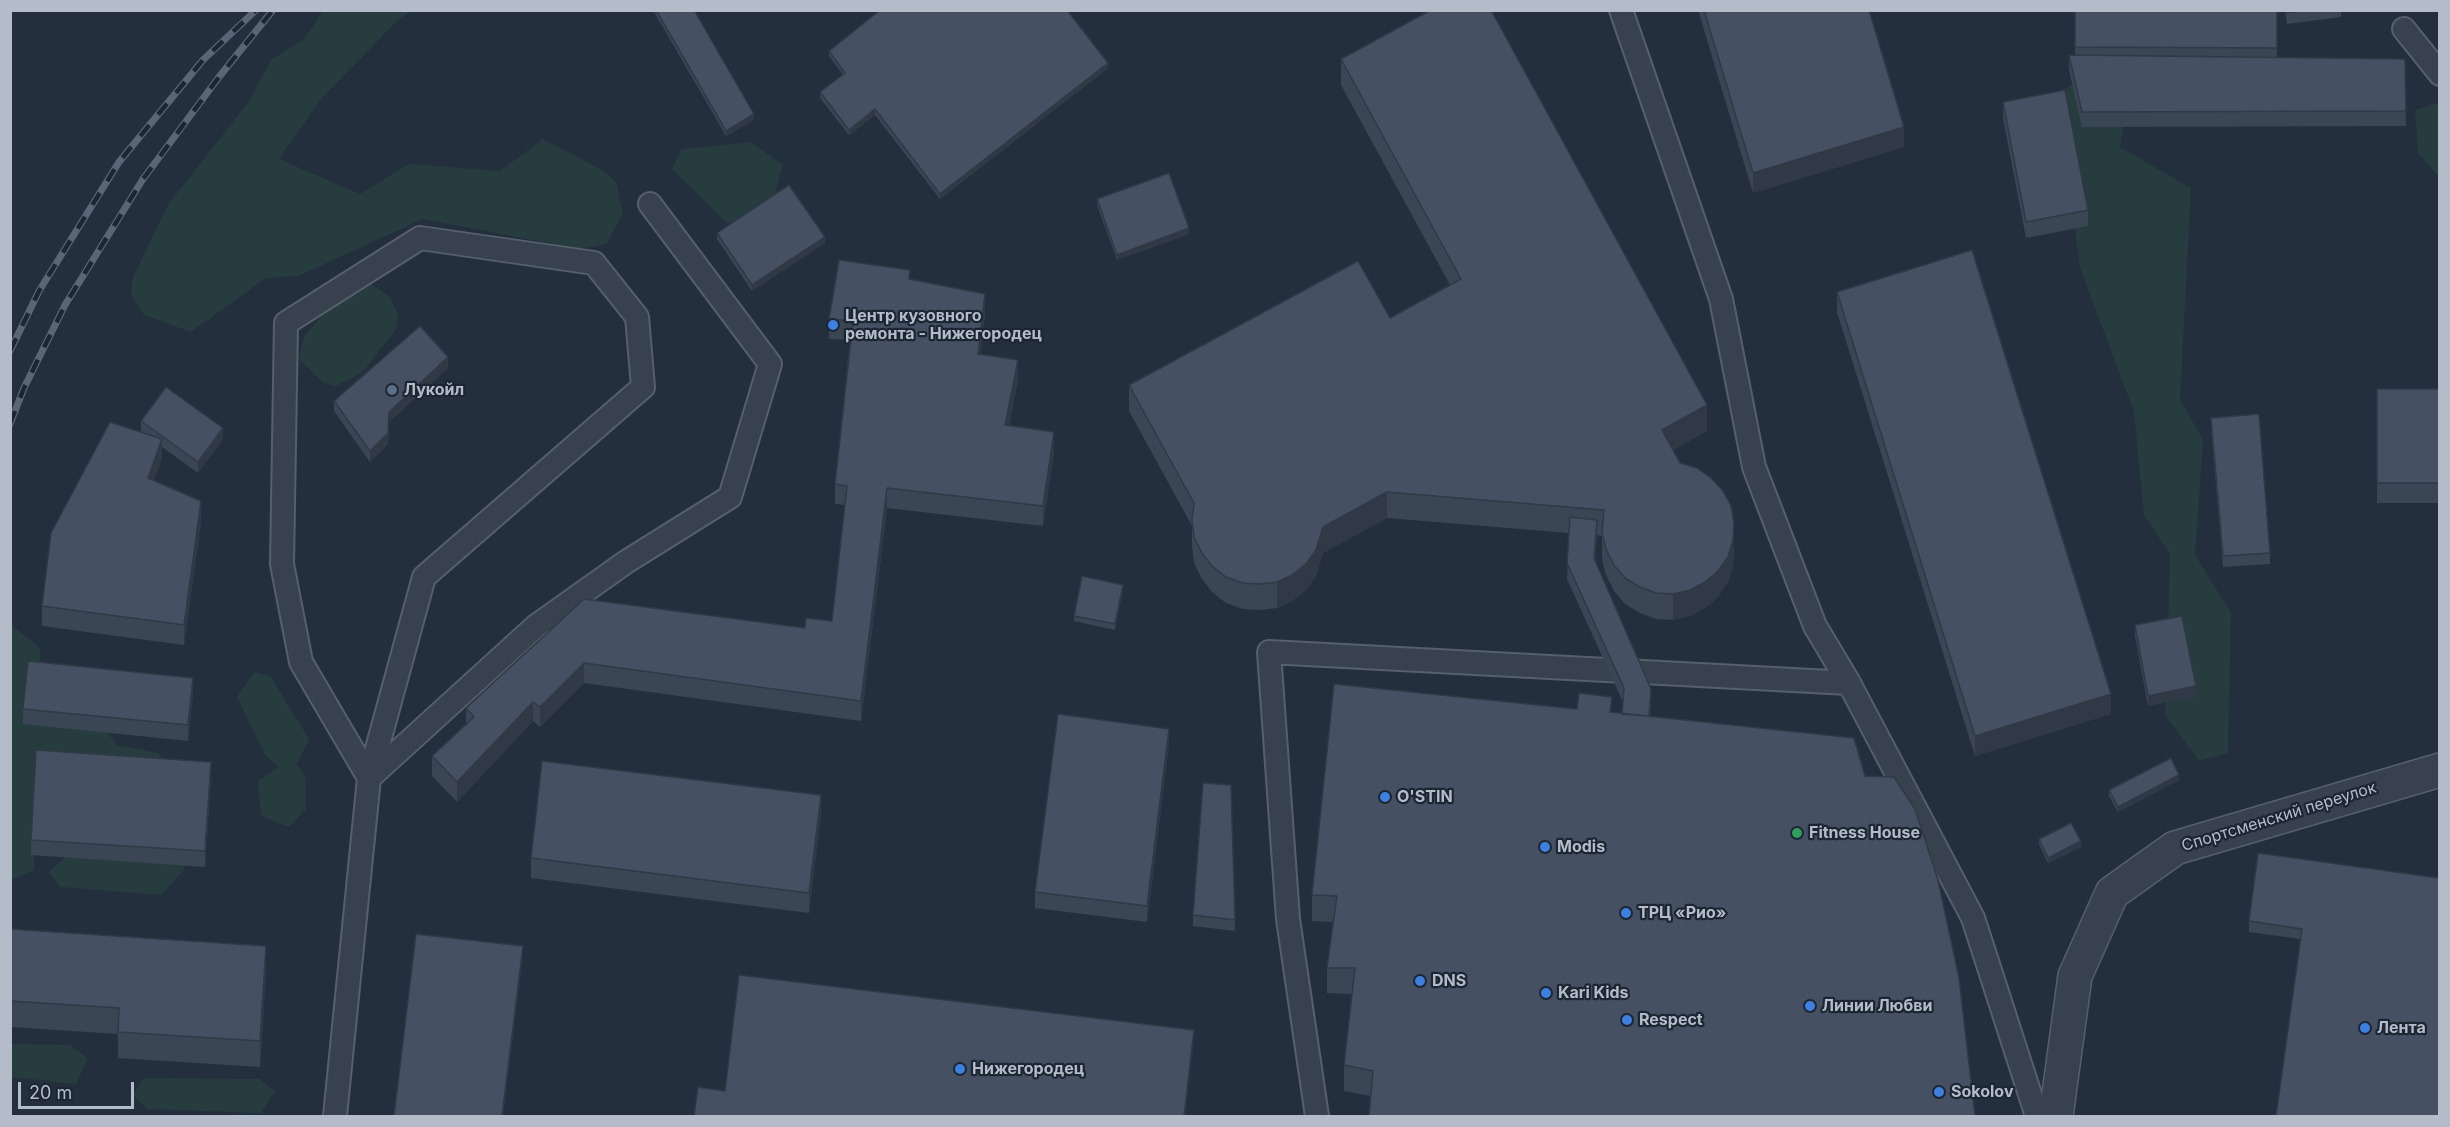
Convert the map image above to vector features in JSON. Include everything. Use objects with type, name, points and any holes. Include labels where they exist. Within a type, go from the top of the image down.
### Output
[{"type":"street","name":"Спортсменский переулок","points":[[2056,1116],[2075,976],[2112,893],[2175,848],[2439,770]]},
{"type":"lane","points":[[1621,10],[1721,299],[1754,467],[1815,626],[1849,683],[1973,918],[2037,1116]]},
{"type":"lane","points":[[2404,29],[2439,74]]},
{"type":"lane","points":[[369,778],[536,626],[626,562],[730,497],[770,364],[650,204]]},
{"type":"lane","points":[[336,1116],[369,778],[424,577],[643,387],[637,318],[594,263],[420,238],[286,323],[282,564],[301,662],[369,778]]},
{"type":"lane","points":[[1317,1116],[1288,919],[1269,652],[1849,683]]},
{"type":"green space","points":[[323,11],[410,11],[397,21],[321,99],[279,159],[360,194],[409,164],[500,171],[543,139],[604,171],[616,182],[623,214],[606,244],[580,249],[423,219],[298,276],[266,278],[191,332],[144,315],[131,295],[133,277],[168,205],[249,101],[271,60],[304,39]]},
{"type":"green space","points":[[2089,74],[2128,98],[2120,147],[2191,188],[2180,399],[2203,440],[2195,555],[2231,613],[2228,753],[2199,761],[2165,715],[2170,554],[2144,515],[2134,412],[2080,268],[2057,94]]},
{"type":"green space","points":[[2440,103],[2439,177],[2418,153],[2415,110]]},
{"type":"green space","points":[[751,142],[783,165],[772,202],[728,224],[672,169],[681,149]]},
{"type":"green space","points":[[360,281],[375,286],[391,298],[398,316],[396,329],[362,373],[336,386],[324,383],[299,359],[304,337],[348,285]]},
{"type":"green space","points":[[10,624],[40,648],[42,710],[95,717],[117,745],[158,753],[182,785],[184,870],[161,895],[60,887],[49,872],[68,855],[34,842],[34,870],[13,879],[11,877]]},
{"type":"green space","points":[[254,672],[270,676],[309,739],[297,764],[305,776],[306,809],[289,827],[261,816],[258,781],[279,767],[265,755],[237,697]]},
{"type":"green space","points":[[11,1044],[70,1045],[88,1058],[76,1084],[12,1077]]},
{"type":"green space","points":[[144,1078],[260,1079],[275,1092],[260,1113],[147,1109],[133,1095]]},
{"type":"building","points":[[656,10],[694,10],[754,114],[726,131]]},
{"type":"building","points":[[880,10],[1067,10],[1108,63],[940,194],[875,109],[849,130],[820,92],[845,73],[829,51]]},
{"type":"building","points":[[1431,10],[1491,10],[1707,405],[1662,430],[1680,463],[1697,468],[1723,491],[1731,506],[1734,523],[1733,540],[1728,557],[1718,571],[1705,582],[1690,590],[1673,594],[1656,593],[1625,578],[1614,565],[1606,549],[1602,533],[1604,510],[1387,492],[1323,527],[1316,550],[1306,564],[1292,575],[1277,582],[1260,584],[1243,583],[1226,577],[1212,566],[1194,537],[1192,520],[1194,503],[1129,385],[1358,261],[1390,318],[1461,279],[1341,59]]},
{"type":"building","points":[[1704,10],[1869,10],[1904,127],[1753,173]]},
{"type":"building","points":[[2075,10],[2277,10],[2277,48],[2075,47]]},
{"type":"building","points":[[2287,10],[2307,10],[2287,13]]},
{"type":"building","points":[[2069,55],[2405,59],[2406,111],[2082,112]]},
{"type":"building","points":[[2065,90],[2088,210],[2026,222],[2003,102]]},
{"type":"building","points":[[1169,173],[1189,228],[1117,255],[1097,199]]},
{"type":"building","points":[[789,185],[825,237],[752,285],[717,233]]},
{"type":"building","points":[[1972,250],[2111,694],[1975,736],[1837,292]]},
{"type":"building","points":[[839,260],[910,270],[909,279],[985,294],[978,354],[1018,360],[1005,425],[1054,432],[1043,506],[887,488],[861,701],[584,663],[540,707],[533,702],[457,782],[432,756],[474,717],[466,708],[584,599],[805,628],[806,618],[832,621],[847,486],[835,484],[853,321],[829,319]]},
{"type":"building","name":"Лукойл","points":[[420,326],[448,357],[389,412],[388,433],[370,451],[334,401]]},
{"type":"building","points":[[166,387],[223,428],[198,462],[141,421]]},
{"type":"building","points":[[2377,389],[2439,389],[2439,483],[2377,483]]},
{"type":"building","points":[[2259,414],[2270,553],[2223,556],[2211,418]]},
{"type":"building","points":[[110,422],[162,439],[148,478],[201,501],[184,625],[42,606],[51,533]]},
{"type":"building","points":[[1570,517],[1597,520],[1594,558],[1651,689],[1649,716],[1622,714],[1624,688],[1567,563]]},
{"type":"building","points":[[1082,576],[1123,585],[1115,624],[1074,616]]},
{"type":"building","points":[[2182,616],[2196,686],[2148,696],[2135,625]]},
{"type":"building","points":[[28,661],[193,678],[188,725],[23,709]]},
{"type":"building","name":"ТРЦ «Рио»","points":[[1334,684],[1577,709],[1579,693],[1612,697],[1610,712],[1854,738],[1865,776],[1894,777],[1915,809],[1938,880],[1959,978],[1975,1116],[1369,1116],[1373,1071],[1344,1065],[1355,968],[1327,968],[1337,896],[1312,895]]},
{"type":"building","points":[[1058,714],[1169,729],[1147,906],[1035,892]]},
{"type":"building","points":[[36,750],[211,762],[205,851],[31,840]]},
{"type":"building","points":[[2171,758],[2179,775],[2118,807],[2109,790]]},
{"type":"building","points":[[542,761],[821,795],[809,893],[531,858]]},
{"type":"building","points":[[1203,783],[1231,785],[1235,920],[1193,915]]},
{"type":"building","points":[[2071,823],[2081,841],[2048,858],[2039,839]]},
{"type":"building","name":"Лента","points":[[2258,853],[2439,878],[2439,1116],[2276,1116],[2302,929],[2249,921]]},
{"type":"building","points":[[10,929],[266,946],[260,1041],[118,1032],[119,1008],[10,1001]]},
{"type":"building","points":[[416,934],[523,946],[502,1116],[394,1116]]},
{"type":"building","name":"Нижегородец","points":[[739,975],[1194,1030],[1184,1116],[694,1116],[698,1087],[725,1091]]},
{"type":"railway","points":[[10,351],[39,291],[119,162],[203,60],[256,10]]},
{"type":"railway","points":[[10,424],[24,388],[65,305],[143,179],[219,77],[273,10]]},
{"type":"place","name":"Центр кузовного ремонта - Нижегородец","points":[[833,325]]},
{"type":"place","name":"Лукойл","points":[[392,390]]},
{"type":"place","name":"O'STIN","points":[[1385,797]]},
{"type":"place","name":"Fitness House","points":[[1797,833]]},
{"type":"place","name":"Modis","points":[[1545,847]]},
{"type":"place","name":"ТРЦ «Рио»","points":[[1626,913]]},
{"type":"place","name":"DNS","points":[[1420,981]]},
{"type":"place","name":"Kari Kids","points":[[1546,993]]},
{"type":"place","name":"Линии Любви","points":[[1810,1006]]},
{"type":"place","name":"Respect","points":[[1627,1020]]},
{"type":"place","name":"Лента","points":[[2365,1028]]},
{"type":"place","name":"Нижегородец","points":[[960,1069]]},
{"type":"place","name":"Sokolov","points":[[1939,1092]]}]
